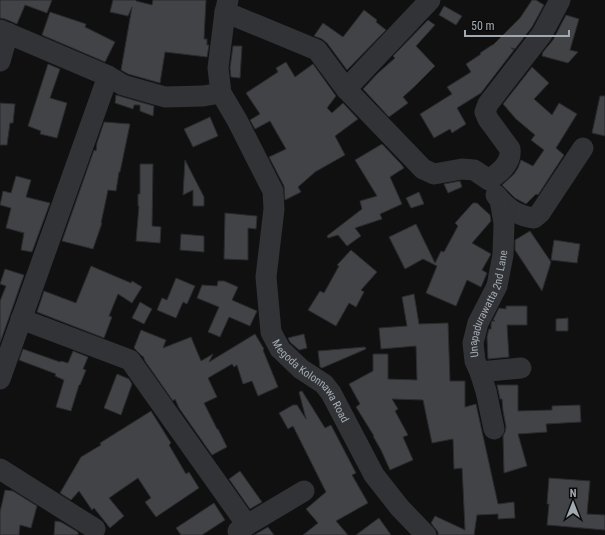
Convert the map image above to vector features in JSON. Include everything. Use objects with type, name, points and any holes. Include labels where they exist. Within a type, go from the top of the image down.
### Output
[{"type":"street","points":[[346,88],[430,0]]},
{"type":"street","points":[[489,180],[498,174],[509,161],[511,154],[510,149],[488,120],[485,112],[488,104],[542,34],[560,0]]},
{"type":"street","points":[[226,6],[317,50],[346,88],[423,169],[434,174],[462,169],[474,170],[489,180],[500,200],[509,209],[526,217],[534,218],[540,213],[583,148]]},
{"type":"street","name":"Megoda Kolonnawa Road","points":[[226,6],[218,68],[221,93],[237,120],[273,191],[274,209],[266,277],[271,332],[280,349],[301,369],[324,384],[331,393],[374,475],[400,508],[426,535]]},
{"type":"street","points":[[0,61],[4,32],[108,76],[123,85],[165,98],[204,96],[221,93]]},
{"type":"street","points":[[0,378],[108,76]]},
{"type":"street","name":"Unapadurawatta 2nd Lane","points":[[494,430],[486,392],[475,361],[473,343],[478,323],[497,286],[503,255],[504,223],[500,200]]},
{"type":"street","points":[[21,319],[130,360],[239,532],[304,491]]},
{"type":"street","points":[[480,372],[521,368]]},
{"type":"street","points":[[0,469],[95,529]]},
{"type":"building","points":[[0,0],[52,0],[47,13],[25,5],[17,24],[0,18]]},
{"type":"building","points":[[113,0],[136,0],[152,5],[153,0],[206,0],[204,39],[207,39],[207,45],[209,45],[207,57],[165,52],[160,83],[128,74],[121,70],[132,7],[128,16],[110,12]]},
{"type":"building","points":[[532,0],[536,0],[544,5],[532,27],[515,49],[511,48],[514,50],[481,93],[457,108],[466,124],[452,133],[450,129],[434,138],[420,114],[452,94],[447,87],[471,72],[466,64],[493,45],[520,18]]},
{"type":"building","points":[[444,6],[462,16],[456,25],[439,15]]},
{"type":"building","points":[[364,10],[377,20],[376,22],[386,30],[347,70],[327,43],[314,36],[323,23],[343,37]]},
{"type":"building","points":[[50,12],[86,24],[85,27],[115,42],[105,62],[42,35]]},
{"type":"building","points":[[566,15],[579,19],[570,50],[578,52],[568,63],[542,56],[543,52],[553,40]]},
{"type":"building","points":[[428,20],[435,25],[416,46],[435,66],[403,97],[408,103],[389,117],[363,89],[395,58],[393,56]]},
{"type":"building","points":[[233,46],[242,46],[240,78],[231,77],[230,68]]},
{"type":"building","points":[[286,62],[295,77],[313,64],[336,96],[327,108],[332,113],[343,103],[358,119],[335,136],[345,155],[315,172],[298,187],[301,192],[285,200],[284,186],[269,157],[286,149],[270,121],[255,129],[250,120],[260,114],[246,93],[278,72],[276,68]]},
{"type":"building","points":[[48,64],[60,69],[50,98],[67,103],[57,138],[40,134],[41,131],[28,126]]},
{"type":"building","points":[[532,67],[549,83],[534,99],[552,115],[559,103],[577,114],[556,148],[564,155],[538,195],[536,194],[526,204],[515,198],[502,185],[514,174],[521,160],[533,166],[544,150],[531,140],[535,135],[516,119],[503,104]]},
{"type":"building","points":[[116,95],[154,106],[153,116],[140,111],[140,105],[134,105],[133,109],[115,103]]},
{"type":"building","points":[[600,96],[605,96],[605,136],[592,133]]},
{"type":"building","points":[[0,103],[15,104],[13,123],[10,123],[7,145],[0,145]]},
{"type":"building","points":[[210,117],[218,136],[193,147],[184,129]]},
{"type":"building","points":[[104,122],[130,124],[116,191],[108,190],[102,223],[93,249],[62,241],[94,150],[96,151]]},
{"type":"building","points":[[382,144],[404,168],[390,177],[402,204],[380,214],[382,219],[355,228],[361,236],[347,246],[338,235],[328,238],[327,236],[362,209],[360,201],[377,196],[355,160]]},
{"type":"building","points":[[185,160],[204,197],[204,206],[193,206],[193,190],[183,195]]},
{"type":"building","points":[[140,164],[153,164],[152,226],[161,227],[160,243],[136,241],[139,206],[138,194],[140,194]]},
{"type":"building","points":[[16,176],[31,180],[26,197],[50,203],[32,252],[21,250],[24,233],[6,228],[11,208],[0,205],[3,191],[11,193]]},
{"type":"building","points":[[460,181],[462,187],[448,193],[444,184]]},
{"type":"building","points":[[419,192],[424,204],[411,208],[406,198]]},
{"type":"building","points":[[473,203],[477,203],[490,215],[491,221],[472,243],[491,254],[482,270],[487,273],[481,287],[467,280],[456,306],[426,293],[437,266],[423,259],[405,269],[389,237],[416,224],[435,263],[441,251],[444,252],[458,226],[455,223]]},
{"type":"building","points":[[225,213],[257,216],[256,229],[248,228],[248,260],[224,259]]},
{"type":"building","points":[[530,231],[551,262],[542,291],[515,250],[515,240]]},
{"type":"building","points":[[181,234],[204,236],[204,252],[180,250]]},
{"type":"building","points":[[554,240],[580,244],[577,263],[551,260]]},
{"type":"building","points":[[351,250],[377,272],[361,290],[364,292],[356,307],[349,303],[336,326],[308,310],[320,291],[324,293],[339,266],[337,265]]},
{"type":"building","points":[[91,266],[131,283],[132,281],[142,287],[132,303],[118,294],[109,316],[112,317],[104,338],[37,312],[44,291],[76,303]]},
{"type":"building","points":[[5,269],[24,275],[0,343],[0,301],[6,286],[0,284]]},
{"type":"building","points":[[176,278],[195,286],[187,304],[183,302],[176,318],[157,310],[162,298],[167,300]]},
{"type":"building","points":[[218,281],[224,281],[238,287],[232,300],[257,311],[250,326],[229,317],[220,337],[208,332],[219,307],[197,298],[202,285],[217,286]]},
{"type":"building","points":[[414,294],[419,324],[448,323],[450,381],[465,381],[465,407],[476,404],[498,504],[514,502],[515,518],[498,519],[498,514],[477,515],[474,535],[438,535],[438,532],[431,523],[435,516],[465,530],[462,468],[454,469],[453,439],[432,443],[423,400],[392,399],[398,409],[395,411],[408,435],[403,437],[413,460],[390,470],[374,436],[356,407],[360,404],[349,384],[373,371],[373,354],[388,354],[388,379],[417,380],[416,346],[381,349],[379,328],[407,326],[402,297]]},
{"type":"building","points":[[140,302],[152,309],[144,324],[132,318]]},
{"type":"building","points":[[506,306],[527,306],[527,325],[507,325],[509,357],[488,359],[487,337],[489,329],[491,329],[492,321],[495,321],[493,320],[499,308],[506,309]]},
{"type":"building","points":[[568,318],[568,331],[556,331],[556,319]]},
{"type":"building","points":[[141,330],[166,340],[163,348],[191,337],[201,361],[213,354],[209,362],[255,334],[264,349],[263,350],[278,387],[258,396],[252,381],[243,384],[237,365],[234,367],[232,364],[208,378],[217,397],[204,403],[227,447],[212,455],[179,408],[175,399],[173,401],[143,356],[134,348]]},
{"type":"building","points":[[304,334],[307,348],[299,350],[290,342],[288,338]]},
{"type":"building","points":[[365,347],[366,349],[322,368],[320,367],[318,351]]},
{"type":"building","points":[[23,349],[60,362],[68,363],[73,351],[88,357],[83,369],[86,370],[79,385],[71,411],[56,407],[64,380],[55,376],[56,374],[19,360]]},
{"type":"building","points":[[117,374],[129,379],[132,384],[121,415],[104,408]]},
{"type":"building","points":[[497,385],[518,385],[518,411],[552,410],[552,406],[580,405],[581,422],[546,424],[547,432],[518,434],[527,466],[504,473],[503,436],[506,427],[502,399],[500,399]]},
{"type":"building","points":[[302,391],[325,428],[331,425],[356,473],[352,475],[368,503],[336,521],[348,535],[303,535],[318,523],[306,509],[326,492],[293,426],[288,429],[279,413],[293,405],[297,405],[306,419],[299,392]]},
{"type":"building","points":[[151,411],[171,443],[169,445],[186,474],[189,472],[199,488],[156,517],[145,502],[151,498],[138,478],[109,498],[124,516],[110,528],[94,508],[92,510],[79,491],[71,500],[60,493],[81,457],[101,445],[100,443]]},
{"type":"building","points":[[240,471],[262,502],[250,509],[229,479]]},
{"type":"building","points":[[549,478],[590,481],[587,514],[605,515],[605,530],[547,525]]},
{"type":"building","points":[[5,490],[13,491],[37,506],[31,528],[20,525],[19,535],[0,535],[0,512]]},
{"type":"building","points":[[214,503],[225,520],[202,535],[181,535],[176,528]]},
{"type":"building","points":[[379,518],[391,535],[356,535],[372,523]]},
{"type":"building","points":[[55,521],[61,522],[78,532],[78,535],[54,535]]},
{"type":"building","points":[[268,527],[274,535],[254,535]]}]
